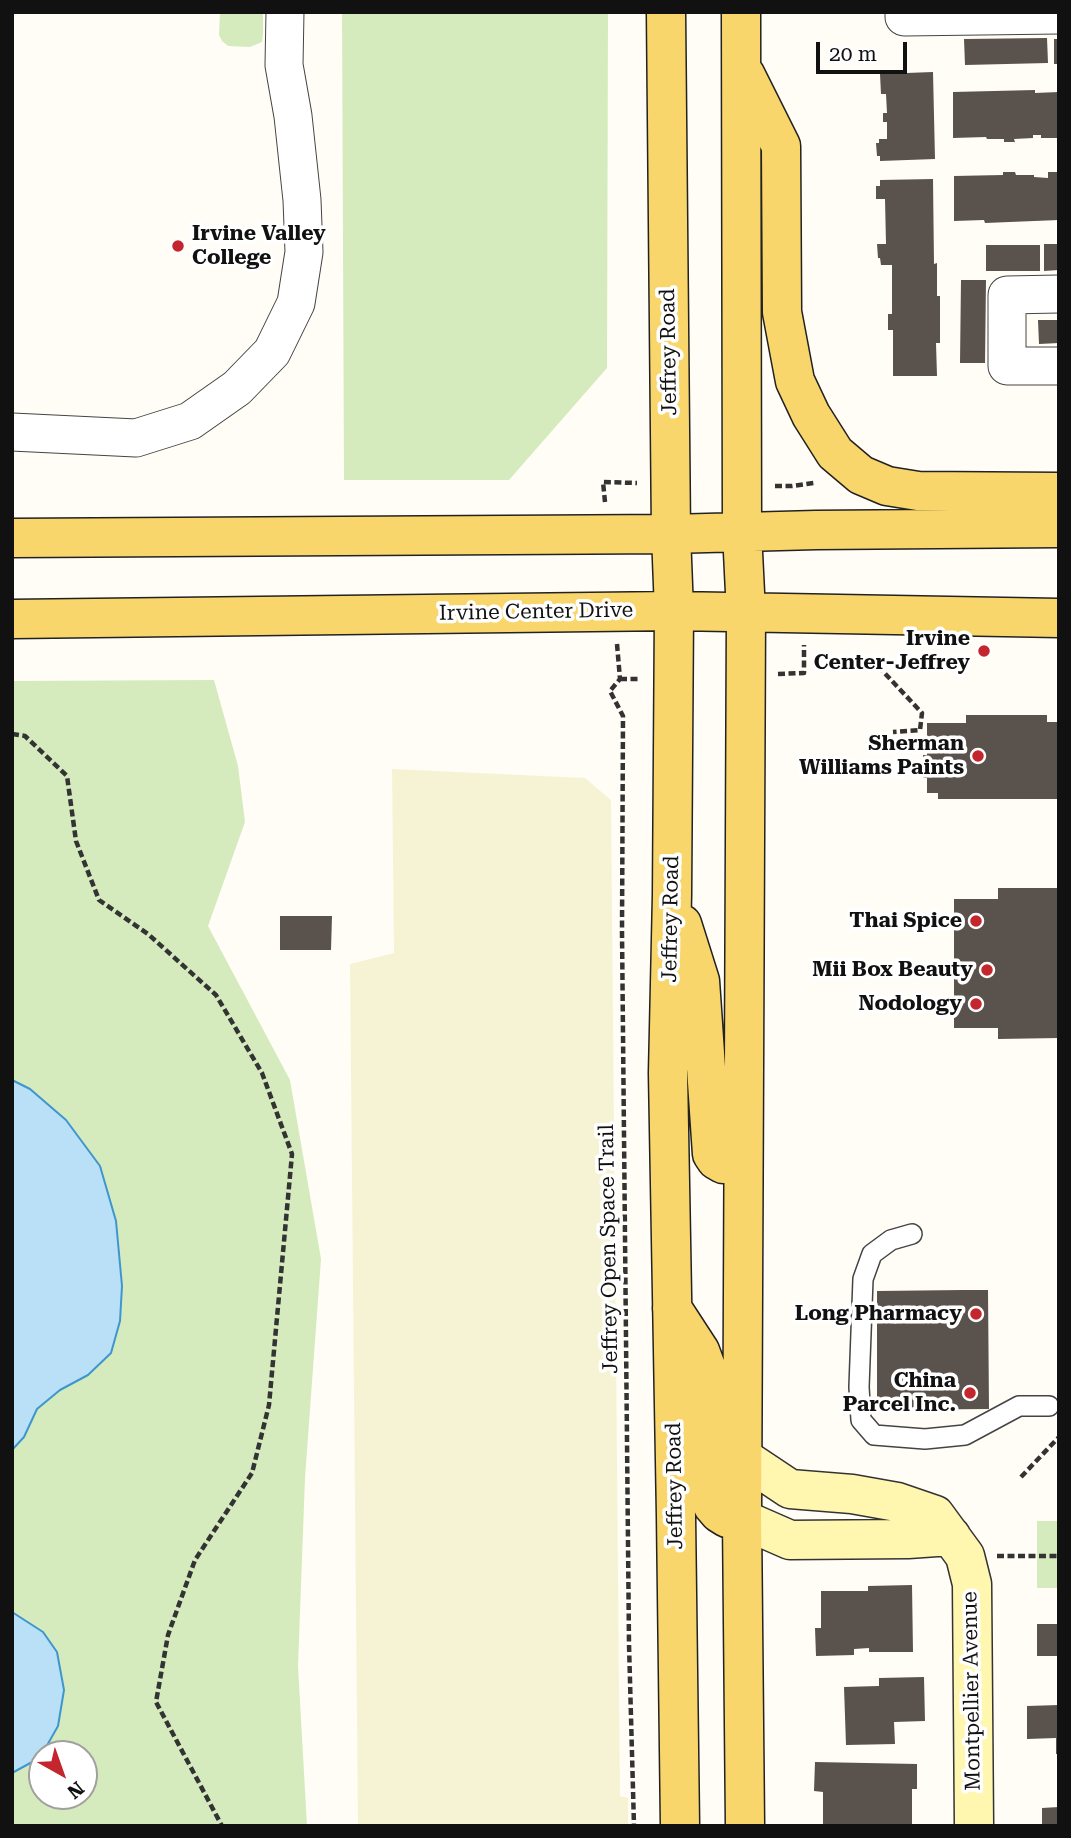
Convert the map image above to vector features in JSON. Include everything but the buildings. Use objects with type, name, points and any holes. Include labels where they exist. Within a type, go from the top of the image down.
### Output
[{"type":"main road","name":"Jeffrey Road","points":[[666,12],[674,611],[668,1073],[680,1826]]},
{"type":"main road","points":[[741,12],[742,532],[746,613],[742,1457],[745,1826]]},
{"type":"main road","points":[[741,66],[781,146],[782,312],[795,382],[811,415],[835,453],[861,475],[887,486],[918,491],[1059,492]]},
{"type":"main road","points":[[12,538],[671,534],[1059,528]]},
{"type":"main road","name":"Irvine Center Drive","points":[[12,619],[674,611],[1059,618]]},
{"type":"main road","points":[[672,895],[700,981],[712,1154],[723,1164],[743,1162]]},
{"type":"main road","points":[[672,1308],[700,1351],[706,1367],[709,1498],[719,1513],[727,1518],[742,1519]]},
{"type":"street","points":[[12,432],[136,438],[190,421],[237,388],[272,352],[296,303],[304,252],[297,152],[284,65],[285,12]]},
{"type":"street","points":[[904,12],[904,17],[1059,15]]},
{"type":"street","points":[[1059,294],[1007,295],[1007,366],[1059,366]]},
{"type":"street","points":[[742,1457],[790,1489],[852,1494],[897,1502],[935,1515],[958,1546]]},
{"type":"street","points":[[742,1519],[790,1540],[908,1539],[958,1546]]},
{"type":"street","name":"Montpellier Avenue","points":[[958,1546],[972,1584],[974,1826]]},
{"type":"lane","points":[[912,1234],[891,1240],[872,1254],[863,1279],[859,1387],[861,1420],[874,1435],[925,1439],[965,1435],[1019,1406],[1049,1405]]},
{"type":"path","points":[[792,486],[814,483]]},
{"type":"path","points":[[878,666],[922,713],[920,730],[892,732]]},
{"type":"path","name":"Jeffrey Open Space Trail","points":[[620,679],[610,691],[623,716],[622,959],[629,1644],[634,1826]]},
{"type":"path","points":[[12,734],[24,736],[66,776],[76,841],[99,901],[148,934],[216,995],[262,1073],[292,1154],[269,1405],[253,1473],[194,1560],[167,1635],[156,1702],[222,1826]]},
{"type":"path","points":[[1021,1477],[1059,1437]]},
{"type":"path","points":[[958,1546],[1059,1556]]},
{"type":"shaded area","points":[[392,769],[585,778],[611,800],[620,1796],[628,1798],[628,1826],[358,1826],[350,964],[394,953]]},
{"type":"green space","points":[[220,12],[263,14],[262,42],[250,47],[228,46],[219,35]]},
{"type":"green space","points":[[342,12],[608,12],[607,368],[509,480],[344,480]]},
{"type":"green space","points":[[214,680],[238,766],[245,822],[208,926],[290,1080],[321,1259],[305,1478],[298,1666],[307,1826],[12,1826],[12,681]]},
{"type":"green space","points":[[1037,1521],[1059,1521],[1059,1588],[1037,1588]]},
{"type":"water","points":[[12,1080],[30,1089],[66,1120],[100,1166],[116,1221],[122,1286],[120,1321],[111,1353],[88,1375],[60,1390],[37,1409],[24,1437],[12,1450]]},
{"type":"water","points":[[12,1612],[43,1632],[57,1652],[64,1690],[58,1726],[50,1740],[28,1740],[28,1764],[12,1773]]},
{"type":"place","name":"Irvine Valley College","points":[[178,246]]},
{"type":"place","name":"Irvine Center-Jeffrey","points":[[984,651]]},
{"type":"place","name":"Sherman Williams Paints","points":[[978,756]]},
{"type":"place","name":"Thai Spice","points":[[976,921]]},
{"type":"place","name":"Mii Box Beauty","points":[[987,970]]},
{"type":"place","name":"Nodology","points":[[976,1004]]},
{"type":"place","name":"Long Pharmacy","points":[[976,1314]]},
{"type":"place","name":"China Parcel Inc.","points":[[970,1393]]}]
